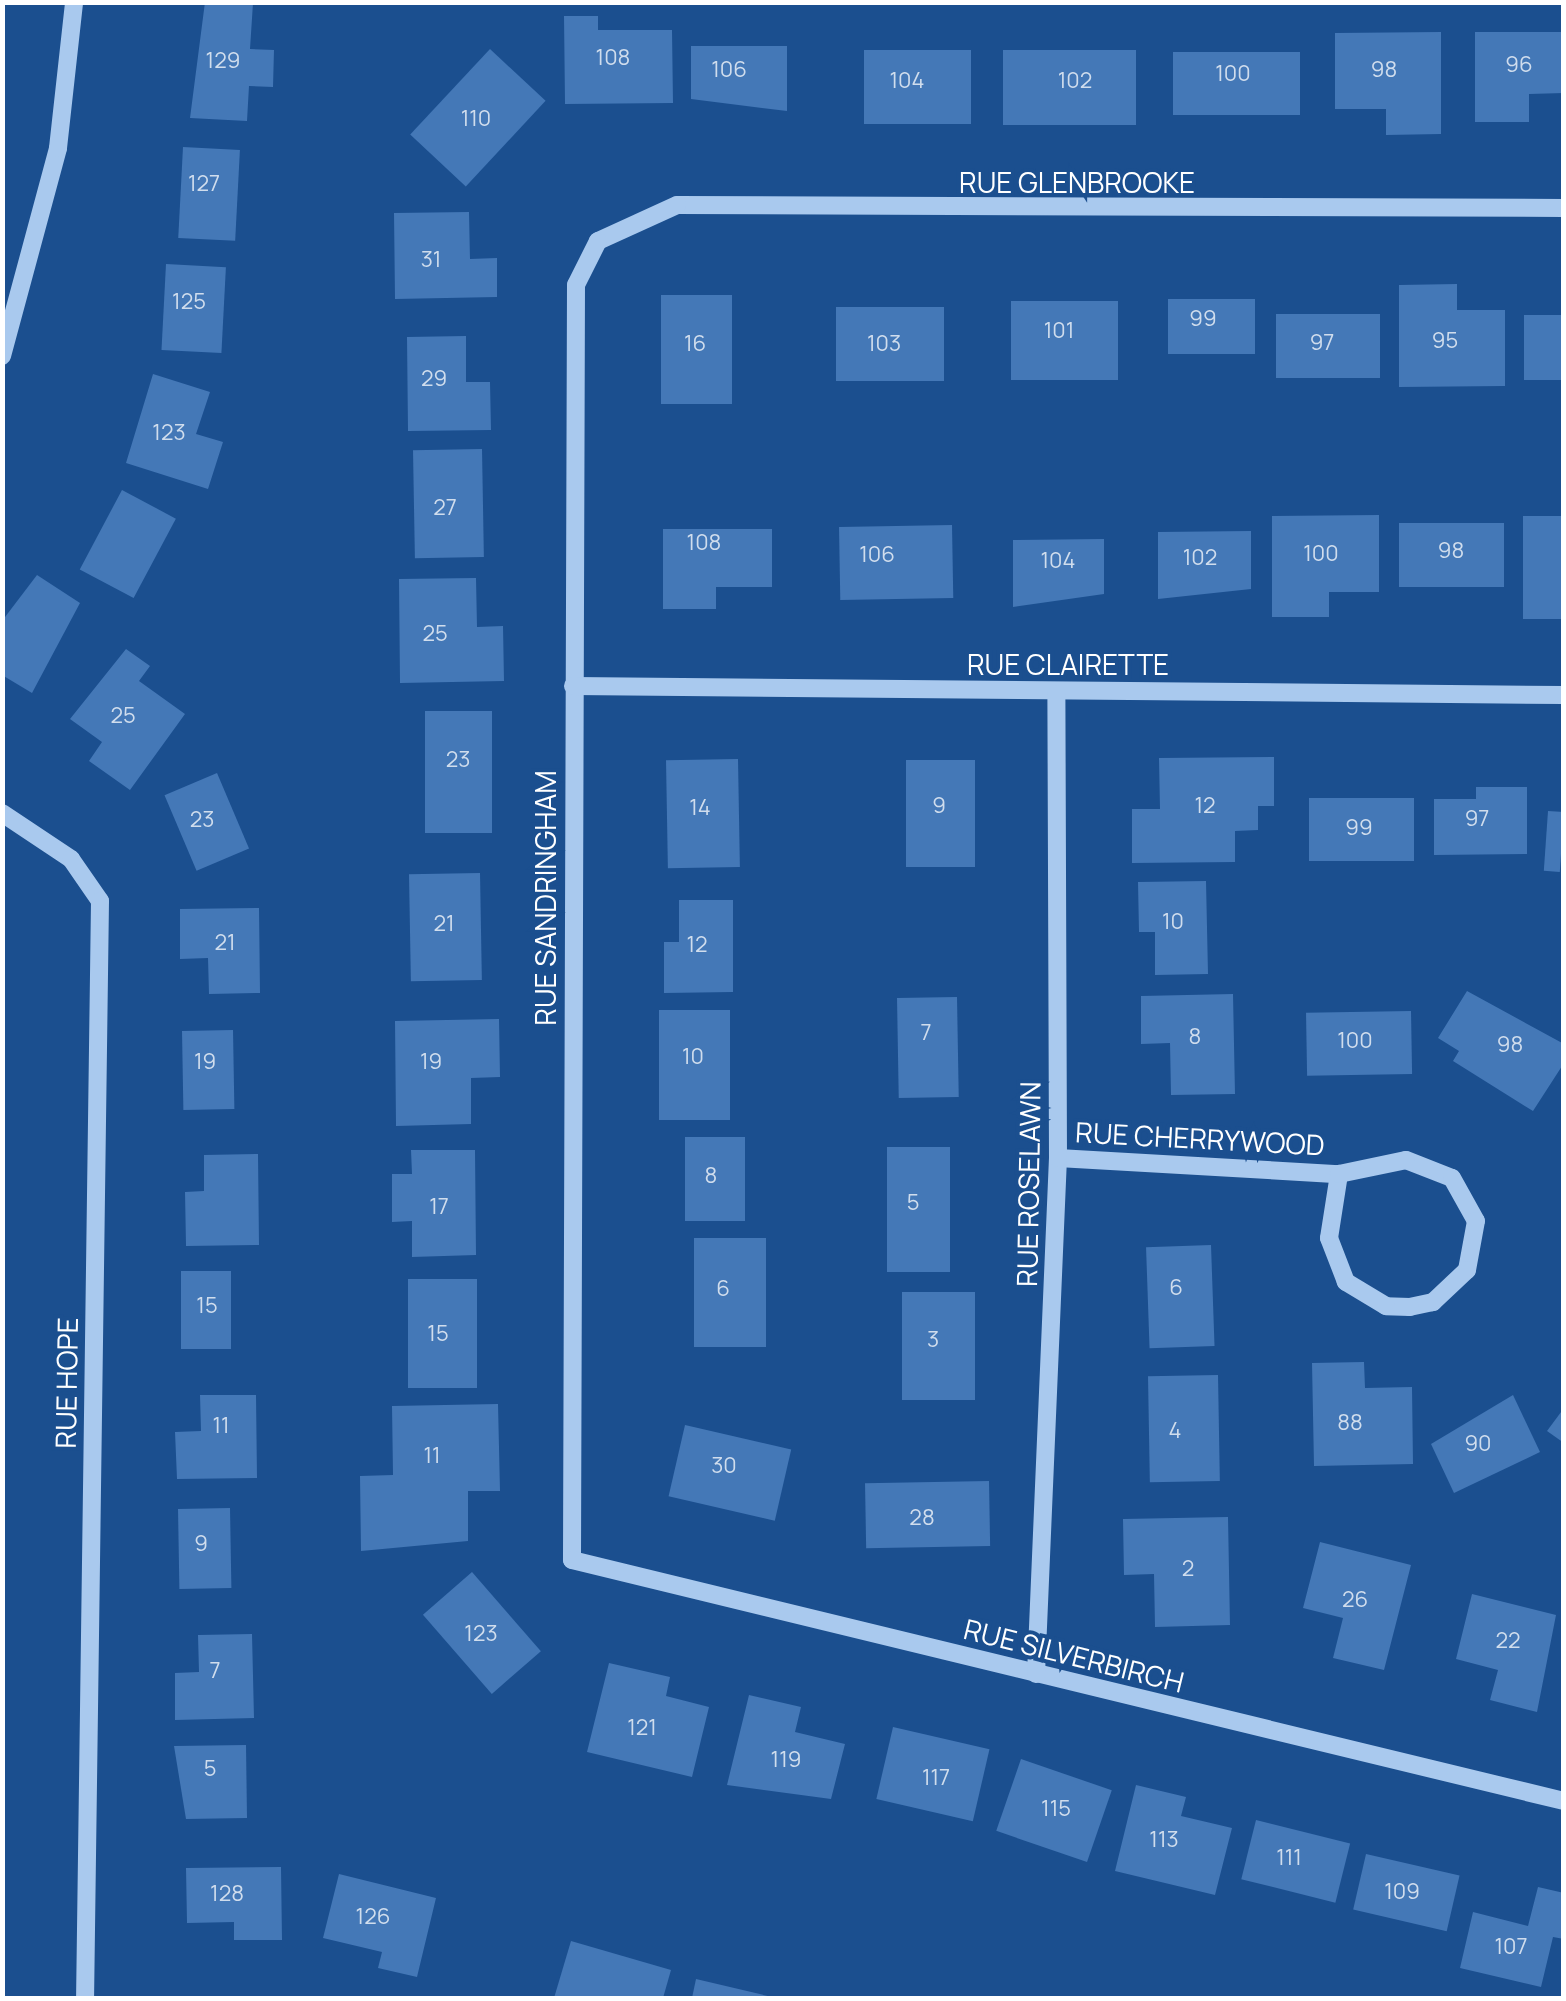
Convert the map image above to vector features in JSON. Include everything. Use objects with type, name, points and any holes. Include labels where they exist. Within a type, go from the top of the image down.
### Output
[{"type":"street","points":[[2,356],[58,148],[74,2]]},
{"type":"street","name":"RUE GLENBROOKE","points":[[598,241],[676,204],[1564,208]]},
{"type":"street","name":"RUE SANDRINGHAM","points":[[572,1560],[576,285],[598,241]]},
{"type":"street","name":"RUE CLAIRETTE","points":[[573,686],[1056,694],[1564,695]]},
{"type":"street","name":"RUE ROSELAWN","points":[[1036,1674],[1058,1158],[1056,694]]},
{"type":"street","name":"RUE HOPE","points":[[2,813],[71,859],[100,901],[85,1998]]},
{"type":"street","name":"RUE CHERRYWOOD","points":[[1058,1158],[1339,1174],[1406,1160],[1452,1178],[1468,1197],[1476,1247],[1452,1289],[1410,1308],[1375,1301],[1346,1282],[1329,1238],[1339,1174]]},
{"type":"street","name":"RUE SILVERBIRCH","points":[[572,1560],[1564,1802]]},
{"type":"building","points":[[205,2],[253,3],[250,49],[274,50],[273,87],[249,86],[247,121],[190,118]]},
{"type":"building","points":[[564,16],[598,16],[598,30],[672,30],[673,103],[565,104]]},
{"type":"building","points":[[1441,32],[1441,134],[1386,135],[1386,109],[1335,109],[1335,33]]},
{"type":"building","points":[[1475,32],[1564,32],[1564,93],[1529,94],[1529,122],[1475,122]]},
{"type":"building","points":[[691,46],[787,46],[787,111],[691,99]]},
{"type":"building","points":[[490,49],[546,101],[466,186],[410,135]]},
{"type":"building","points":[[864,50],[971,50],[971,124],[864,124]]},
{"type":"building","points":[[1003,50],[1136,50],[1136,125],[1003,125]]},
{"type":"building","points":[[1173,52],[1300,52],[1300,115],[1173,115]]},
{"type":"building","points":[[183,147],[240,150],[235,241],[178,238]]},
{"type":"building","points":[[469,212],[470,259],[497,258],[497,297],[395,299],[394,213]]},
{"type":"building","points":[[166,264],[226,267],[221,353],[161,350]]},
{"type":"building","points":[[1457,284],[1457,310],[1505,310],[1505,386],[1399,387],[1399,285]]},
{"type":"building","points":[[661,295],[732,295],[732,404],[661,404]]},
{"type":"building","points":[[1168,299],[1255,299],[1255,354],[1168,354]]},
{"type":"building","points":[[1011,301],[1118,301],[1118,380],[1011,380]]},
{"type":"building","points":[[836,307],[944,307],[944,381],[836,381]]},
{"type":"building","points":[[1276,314],[1380,314],[1380,378],[1276,378]]},
{"type":"building","points":[[1524,315],[1564,315],[1564,380],[1524,380]]},
{"type":"building","points":[[466,336],[466,382],[490,382],[491,430],[408,431],[407,337]]},
{"type":"building","points":[[153,374],[210,392],[196,434],[223,442],[208,489],[126,463]]},
{"type":"building","points":[[482,449],[484,557],[415,558],[413,450]]},
{"type":"building","points":[[122,490],[176,519],[134,598],[80,569]]},
{"type":"building","points":[[1379,515],[1379,592],[1329,592],[1329,617],[1272,617],[1272,516]]},
{"type":"building","points":[[1523,516],[1564,516],[1564,619],[1523,619]]},
{"type":"building","points":[[1399,523],[1504,523],[1504,587],[1399,587]]},
{"type":"building","points":[[952,525],[953,598],[840,600],[839,527]]},
{"type":"building","points":[[663,529],[772,529],[772,587],[716,587],[716,609],[663,609]]},
{"type":"building","points":[[1251,531],[1251,589],[1158,599],[1158,532]]},
{"type":"building","points":[[1104,539],[1104,594],[1013,607],[1013,540]]},
{"type":"building","points":[[37,575],[80,603],[32,693],[2,675],[2,621]]},
{"type":"building","points":[[476,578],[477,627],[503,626],[504,681],[400,683],[399,579]]},
{"type":"building","points":[[126,649],[150,666],[139,681],[185,714],[130,790],[89,761],[102,742],[70,719]]},
{"type":"building","points":[[425,711],[492,711],[492,833],[425,833]]},
{"type":"building","points":[[1274,757],[1274,806],[1258,806],[1258,830],[1235,831],[1235,862],[1132,863],[1132,809],[1160,809],[1159,758]]},
{"type":"building","points":[[738,759],[740,867],[668,868],[666,760]]},
{"type":"building","points":[[906,760],[975,760],[975,867],[906,867]]},
{"type":"building","points":[[217,773],[249,848],[197,871],[165,795]]},
{"type":"building","points":[[1476,787],[1527,787],[1527,854],[1434,855],[1434,799],[1476,799]]},
{"type":"building","points":[[1309,798],[1414,798],[1414,861],[1309,861]]},
{"type":"building","points":[[1548,811],[1564,812],[1560,872],[1544,871]]},
{"type":"building","points":[[480,873],[482,980],[411,981],[409,874]]},
{"type":"building","points":[[1206,881],[1208,974],[1155,975],[1155,932],[1139,932],[1138,882]]},
{"type":"building","points":[[679,900],[733,900],[733,992],[664,993],[664,942],[679,942]]},
{"type":"building","points":[[259,908],[260,993],[209,994],[208,958],[180,959],[180,909]]},
{"type":"building","points":[[1467,991],[1564,1044],[1564,1063],[1533,1111],[1453,1061],[1459,1051],[1438,1038]]},
{"type":"building","points":[[1233,994],[1235,1094],[1171,1095],[1170,1043],[1141,1044],[1141,996]]},
{"type":"building","points":[[957,997],[959,1097],[899,1098],[897,998]]},
{"type":"building","points":[[659,1010],[730,1010],[730,1120],[659,1120]]},
{"type":"building","points":[[1411,1011],[1412,1074],[1307,1076],[1306,1013]]},
{"type":"building","points":[[499,1019],[500,1077],[471,1078],[471,1124],[396,1126],[395,1021]]},
{"type":"building","points":[[233,1030],[234,1109],[183,1110],[182,1031]]},
{"type":"building","points":[[685,1137],[745,1137],[745,1221],[685,1221]]},
{"type":"building","points":[[887,1147],[950,1147],[950,1272],[887,1272]]},
{"type":"building","points":[[411,1150],[475,1150],[476,1255],[412,1257],[412,1221],[392,1222],[392,1174],[412,1174]]},
{"type":"building","points":[[258,1154],[259,1245],[186,1246],[185,1192],[204,1191],[204,1155]]},
{"type":"building","points":[[694,1238],[766,1238],[766,1347],[694,1347]]},
{"type":"building","points":[[1211,1245],[1215,1346],[1150,1348],[1146,1247]]},
{"type":"building","points":[[181,1271],[231,1271],[231,1349],[181,1349]]},
{"type":"building","points":[[408,1279],[477,1279],[477,1388],[408,1388]]},
{"type":"building","points":[[902,1292],[975,1292],[975,1400],[902,1400]]},
{"type":"building","points":[[1364,1362],[1365,1388],[1412,1387],[1413,1464],[1314,1466],[1312,1363]]},
{"type":"building","points":[[1218,1375],[1220,1481],[1150,1482],[1148,1376]]},
{"type":"building","points":[[200,1395],[256,1395],[257,1478],[177,1479],[175,1432],[201,1431]]},
{"type":"building","points":[[1513,1395],[1540,1452],[1454,1493],[1431,1444]]},
{"type":"building","points":[[498,1404],[500,1491],[468,1491],[468,1541],[361,1551],[360,1476],[393,1475],[392,1406]]},
{"type":"building","points":[[1564,1408],[1564,1443],[1547,1431]]},
{"type":"building","points":[[685,1425],[791,1450],[775,1521],[669,1496]]},
{"type":"building","points":[[989,1481],[990,1546],[866,1548],[865,1483]]},
{"type":"building","points":[[230,1508],[231,1588],[179,1589],[178,1509]]},
{"type":"building","points":[[1228,1517],[1230,1625],[1155,1627],[1154,1574],[1124,1575],[1123,1519]]},
{"type":"building","points":[[1320,1542],[1411,1565],[1384,1670],[1333,1658],[1343,1618],[1303,1608]]},
{"type":"building","points":[[472,1572],[541,1651],[492,1694],[423,1615]]},
{"type":"building","points":[[1472,1594],[1556,1615],[1537,1712],[1490,1700],[1498,1670],[1456,1659]]},
{"type":"building","points":[[252,1634],[254,1718],[175,1720],[175,1673],[199,1672],[198,1635]]},
{"type":"building","points":[[609,1663],[670,1677],[666,1696],[709,1707],[692,1777],[587,1752]]},
{"type":"building","points":[[749,1695],[801,1707],[795,1732],[845,1744],[831,1799],[727,1785]]},
{"type":"building","points":[[893,1727],[989,1749],[973,1821],[876,1799]]},
{"type":"building","points":[[246,1745],[247,1818],[186,1819],[174,1746]]},
{"type":"building","points":[[1021,1759],[1112,1790],[1087,1862],[996,1831]]},
{"type":"building","points":[[1136,1785],[1186,1797],[1181,1816],[1232,1828],[1215,1895],[1115,1871]]},
{"type":"building","points":[[1256,1820],[1350,1843],[1335,1903],[1241,1879]]},
{"type":"building","points":[[1366,1854],[1460,1876],[1447,1931],[1353,1910]]},
{"type":"building","points":[[281,1867],[282,1940],[234,1940],[234,1922],[187,1923],[186,1868]]},
{"type":"building","points":[[339,1874],[436,1898],[417,1977],[378,1968],[382,1952],[323,1938]]},
{"type":"building","points":[[1538,1887],[1564,1893],[1564,1939],[1553,1937],[1541,1987],[1460,1968],[1473,1912],[1528,1926]]},
{"type":"building","points":[[571,1941],[671,1970],[663,1998],[554,1998]]},
{"type":"building","points":[[696,1979],[772,1997],[692,1998]]}]
